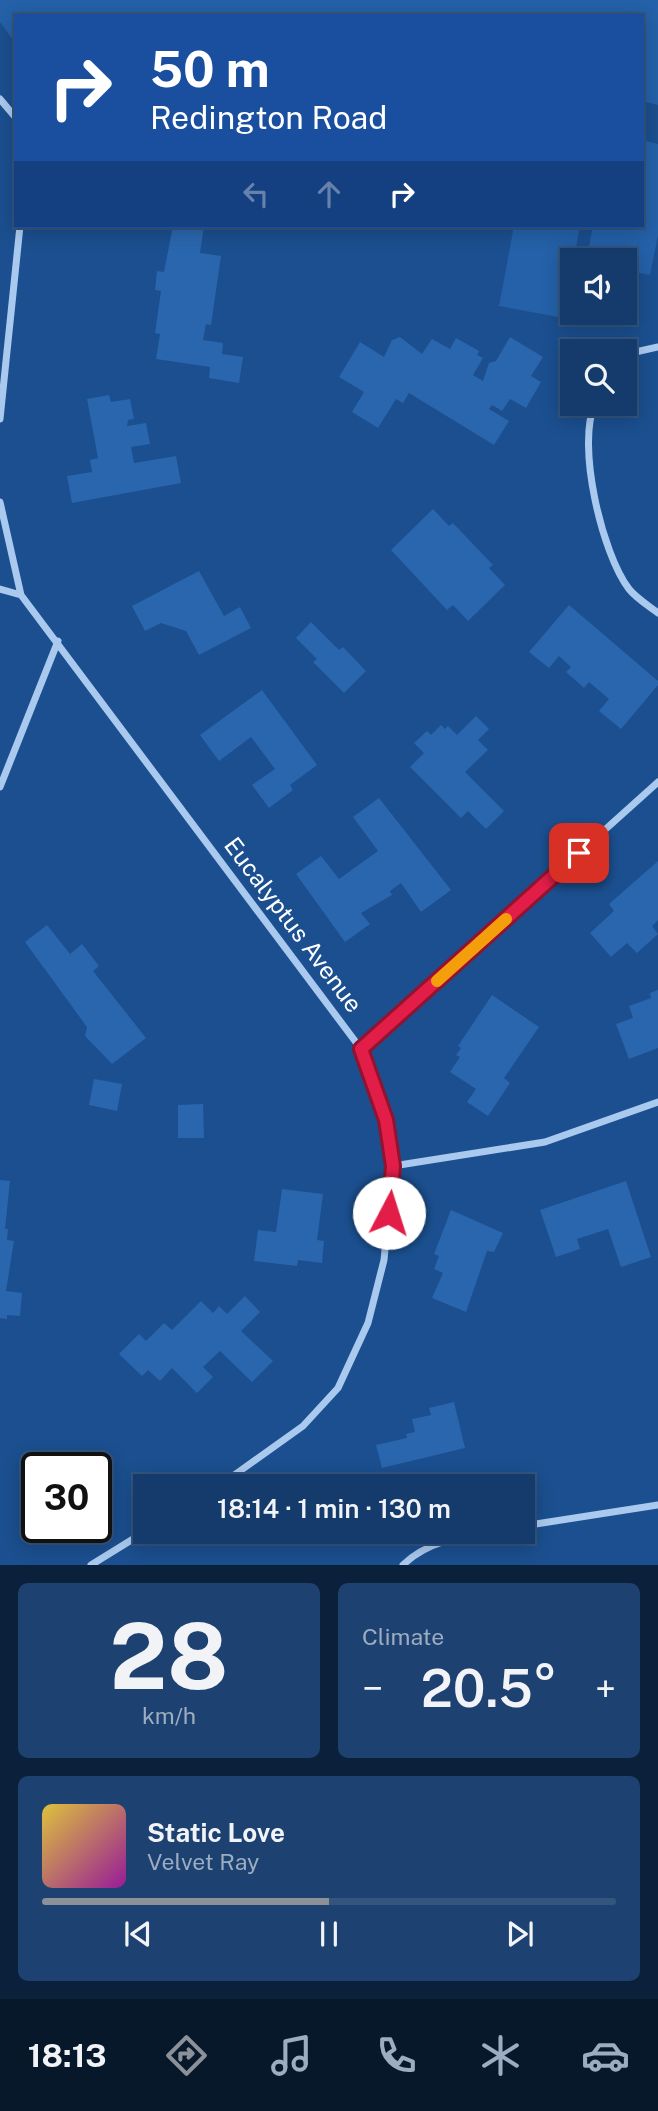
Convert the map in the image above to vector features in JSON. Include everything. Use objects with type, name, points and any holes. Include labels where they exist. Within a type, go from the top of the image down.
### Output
[{"type":"street","points":[[0,99],[14,116]]},
{"type":"street","points":[[0,419],[20,228]]},
{"type":"street","points":[[637,351],[658,346]]},
{"type":"street","points":[[590,416],[588,458],[602,531],[629,589],[658,613]]},
{"type":"street","name":"Eucalyptus Avenue","points":[[0,502],[21,595],[361,1049],[386,1120],[393,1166],[384,1260],[368,1324],[338,1388],[303,1426],[236,1474]]},
{"type":"street","points":[[0,589],[21,595]]},
{"type":"street","points":[[0,786],[58,641]]},
{"type":"street","points":[[361,1049],[658,782]]},
{"type":"street","points":[[393,1166],[545,1142],[658,1102]]},
{"type":"street","points":[[535,1524],[658,1505]]},
{"type":"street","points":[[91,1565],[133,1539]]},
{"type":"street","points":[[403,1565],[412,1556],[439,1544]]},
{"type":"shaded area","points":[[0,0],[658,0],[658,105],[644,102],[644,14],[14,14],[14,41],[0,22]]},
{"type":"shaded area","points":[[644,140],[658,144],[658,235],[650,275],[637,272],[637,248],[589,248],[593,228],[644,228]]},
{"type":"shaded area","points":[[514,228],[580,228],[576,248],[560,248],[560,317],[499,306]]},
{"type":"building","points":[[173,228],[204,228],[200,253],[221,256],[211,325],[206,324],[203,340],[223,343],[222,354],[243,357],[239,383],[209,378],[210,367],[156,359],[160,334],[155,333],[161,291],[155,290],[157,271],[164,272]]},
{"type":"building","points":[[400,337],[422,354],[432,339],[450,349],[456,338],[479,351],[477,355],[483,358],[473,375],[483,381],[489,363],[496,361],[510,337],[543,357],[531,376],[541,382],[526,408],[510,399],[502,411],[492,405],[489,409],[509,421],[494,445],[409,393],[403,403],[396,399],[378,428],[352,412],[364,392],[339,377],[360,342],[384,357],[392,340]]},
{"type":"building","points":[[109,395],[111,402],[130,399],[134,419],[128,420],[127,426],[146,423],[150,444],[131,447],[134,463],[176,456],[181,483],[72,503],[67,476],[92,472],[90,460],[98,458],[87,399]]},
{"type":"building","points":[[433,509],[449,526],[453,523],[493,565],[489,568],[505,585],[468,621],[453,605],[447,610],[391,550]]},
{"type":"building","points":[[199,571],[224,616],[240,607],[251,628],[199,655],[186,631],[161,623],[145,631],[132,606]]},
{"type":"building","points":[[569,605],[658,681],[658,685],[621,729],[599,711],[609,699],[589,682],[584,688],[566,672],[571,667],[559,656],[549,668],[529,652]]},
{"type":"building","points":[[311,622],[339,650],[343,647],[366,671],[344,693],[313,662],[317,659],[296,638]]},
{"type":"building","points":[[262,690],[317,765],[290,785],[293,790],[269,808],[252,785],[275,769],[251,737],[219,761],[200,735]]},
{"type":"building","points":[[476,716],[489,729],[478,740],[488,750],[465,772],[504,811],[486,829],[468,811],[461,818],[410,767],[424,753],[414,743],[427,731],[431,735],[441,725],[445,729],[448,726],[457,735]]},
{"type":"building","points":[[379,798],[451,890],[421,912],[401,883],[390,891],[392,895],[361,913],[370,924],[345,942],[296,874],[321,856],[339,879],[378,851],[353,817]]},
{"type":"building","points":[[658,861],[658,920],[652,926],[658,934],[637,953],[627,943],[611,957],[590,933],[614,911],[609,904]]},
{"type":"building","points":[[47,925],[70,954],[82,944],[99,966],[93,971],[146,1038],[112,1064],[85,1036],[87,1027],[25,942]]},
{"type":"building","points":[[658,990],[658,1048],[629,1059],[616,1024],[633,1018],[629,1006],[651,998],[650,993]]},
{"type":"building","points":[[492,995],[539,1027],[504,1078],[510,1083],[488,1116],[467,1102],[476,1089],[450,1072],[460,1057],[456,1055],[461,1048],[458,1046]]},
{"type":"building","points":[[94,1079],[122,1084],[117,1111],[89,1105]]},
{"type":"building","points":[[203,1104],[204,1138],[178,1138],[178,1105]]},
{"type":"building","points":[[0,1180],[10,1181],[5,1229],[8,1229],[7,1240],[14,1241],[6,1291],[22,1293],[20,1316],[7,1315],[7,1319],[0,1318]]},
{"type":"building","points":[[626,1181],[651,1257],[621,1267],[608,1229],[577,1239],[580,1249],[556,1257],[540,1210]]},
{"type":"building","points":[[282,1189],[323,1194],[317,1240],[324,1241],[322,1263],[298,1260],[297,1266],[254,1261],[258,1230],[276,1232]]},
{"type":"building","points":[[451,1210],[503,1233],[494,1252],[487,1251],[466,1312],[432,1298],[443,1273],[434,1269],[439,1256],[434,1254]]},
{"type":"building","points":[[245,1296],[260,1312],[241,1331],[273,1361],[252,1382],[220,1351],[203,1367],[213,1377],[197,1393],[172,1368],[160,1381],[148,1370],[142,1376],[119,1354],[139,1334],[146,1341],[164,1323],[172,1330],[201,1301],[213,1313],[219,1306],[227,1314]]},
{"type":"building","points":[[454,1402],[465,1448],[382,1468],[376,1445],[407,1438],[406,1434],[415,1432],[412,1419],[431,1415],[429,1408]]},
{"type":"slow traffic","points":[[437,981],[506,919]]},
{"type":"route","points":[[389,1213],[393,1166],[386,1120],[361,1049],[579,853]]}]
